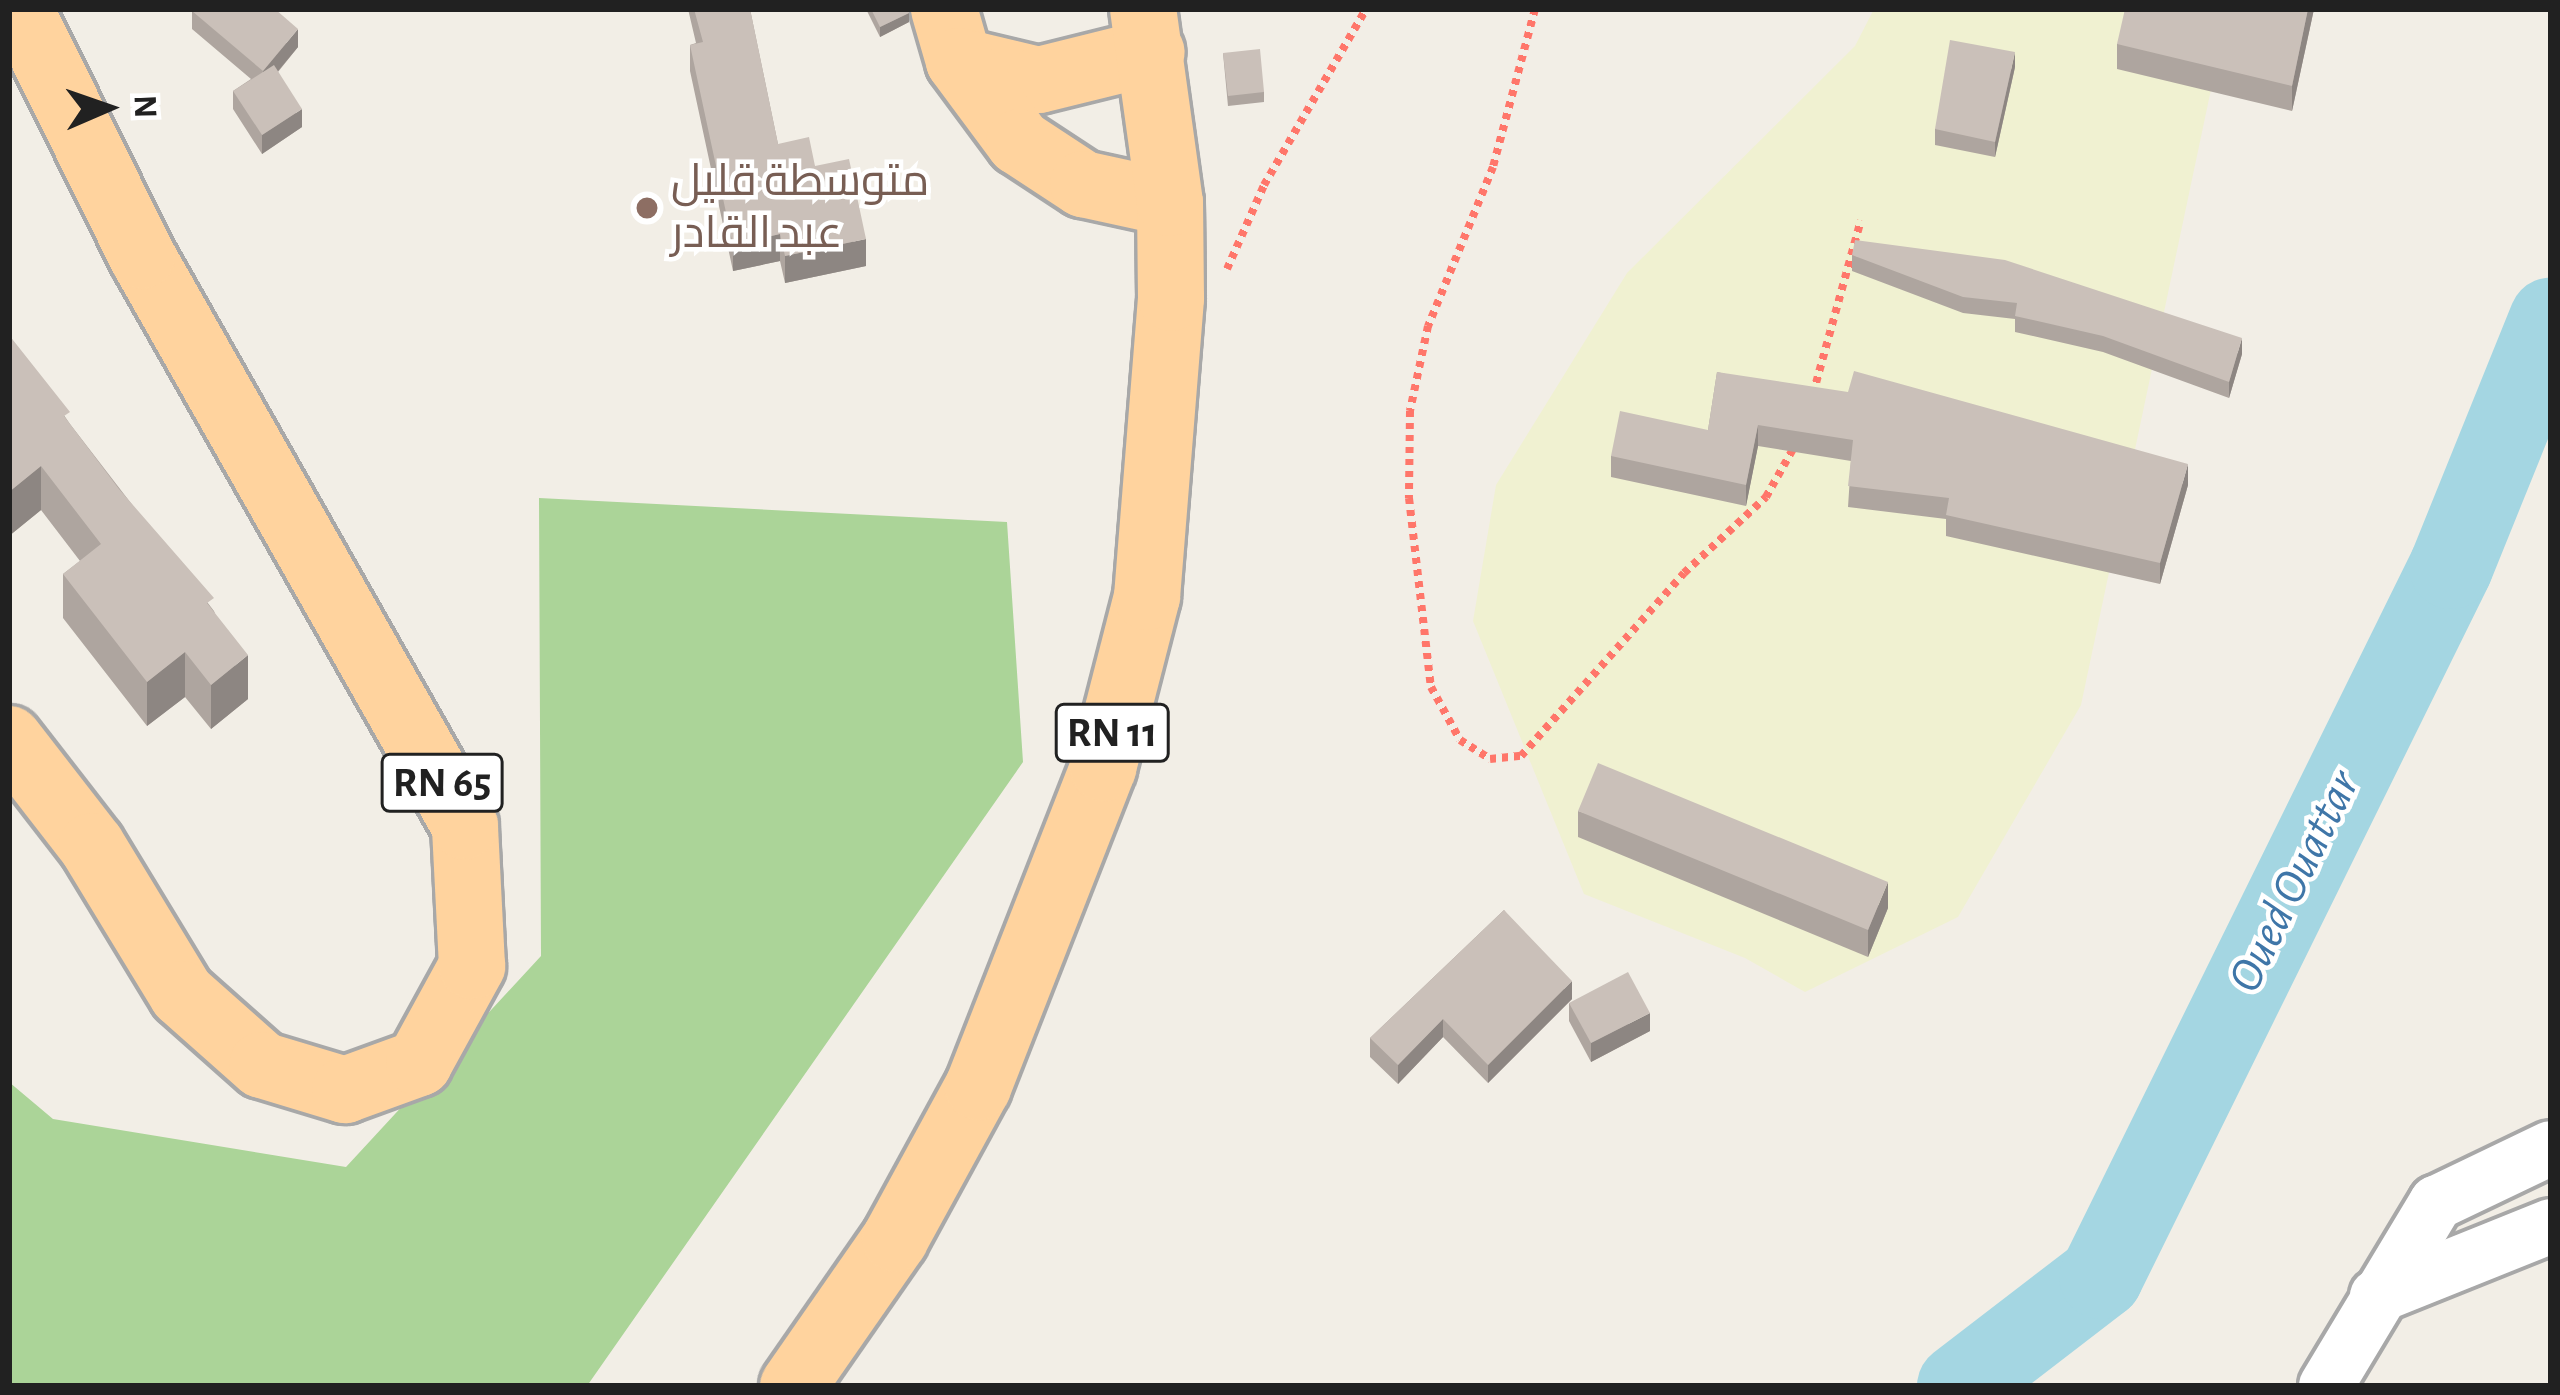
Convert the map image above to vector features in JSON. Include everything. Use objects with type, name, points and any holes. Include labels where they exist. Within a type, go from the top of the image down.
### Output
[{"type":"main road","name":"RN 65","points":[[9,739],[92,846],[182,994],[262,1065],[345,1090],[419,1063],[472,966],[465,826],[142,256],[20,9]]},
{"type":"main road","points":[[951,35],[1039,80],[1148,30]]},
{"type":"main road","name":"RN 11","points":[[793,1386],[896,1239],[978,1087],[1103,768],[1147,597],[1166,407],[1170,203],[1148,30]]},
{"type":"main road","points":[[951,35],[1019,142],[1083,184],[1170,203]]},
{"type":"street","points":[[2326,1386],[2436,1203],[2551,1148]]},
{"type":"street","points":[[2377,1296],[2551,1226]]},
{"type":"path","points":[[1220,286],[1264,185],[1366,9]]},
{"type":"path","points":[[1535,9],[1493,167],[1428,326],[1410,411],[1409,498],[1432,687],[1460,740],[1490,758],[1521,755],[1684,573],[1766,497],[1801,429]]},
{"type":"path","points":[[1807,410],[1861,220]]},
{"type":"green space","points":[[1874,9],[2228,9],[2081,705],[1958,917],[1805,992],[1745,958],[1584,894],[1473,621],[1496,485],[1627,273],[1855,46]]},
{"type":"green space","points":[[539,498],[1007,522],[1023,762],[587,1386],[9,1386],[9,1082],[53,1119],[346,1167],[541,956]]},
{"type":"building","points":[[194,9],[275,9],[298,29],[263,71]]},
{"type":"building","points":[[694,9],[750,9],[778,144],[809,137],[815,166],[849,159],[866,239],[785,256],[780,234],[733,245],[690,45],[703,42]]},
{"type":"building","points":[[871,9],[908,9],[909,13],[880,27]]},
{"type":"building","points":[[2125,9],[2308,9],[2292,86],[2117,44]]},
{"type":"building","points":[[1950,40],[2015,52],[1995,142],[1935,129]]},
{"type":"building","points":[[1260,49],[1264,92],[1228,96],[1223,53]]},
{"type":"building","points":[[274,65],[302,109],[262,135],[233,91]]},
{"type":"building","points":[[1855,240],[2005,260],[2242,338],[2229,382],[2103,336],[2015,316],[2017,303],[1963,297],[1852,255]]},
{"type":"building","points":[[9,335],[70,412],[64,416],[119,489],[214,598],[207,603],[248,655],[211,685],[185,652],[147,682],[63,574],[101,544],[41,466],[9,492]]},
{"type":"building","points":[[1854,371],[2188,464],[2160,563],[1946,515],[1949,498],[1848,486],[1853,440],[1758,425],[1746,485],[1611,456],[1620,411],[1708,430],[1717,372],[1848,392]]},
{"type":"building","points":[[1598,763],[1888,882],[1868,930],[1578,811]]},
{"type":"building","points":[[1504,910],[1572,981],[1488,1065],[1443,1019],[1398,1065],[1370,1038]]},
{"type":"building","points":[[1628,972],[1650,1013],[1591,1043],[1569,1003]]},
{"type":"waterway","name":"Oued Ouattar","points":[[1959,1386],[2101,1277],[2451,567],[2551,319]]},
{"type":"place","name":"متوسطة قليل عبد القادر","points":[[647,208]]}]
